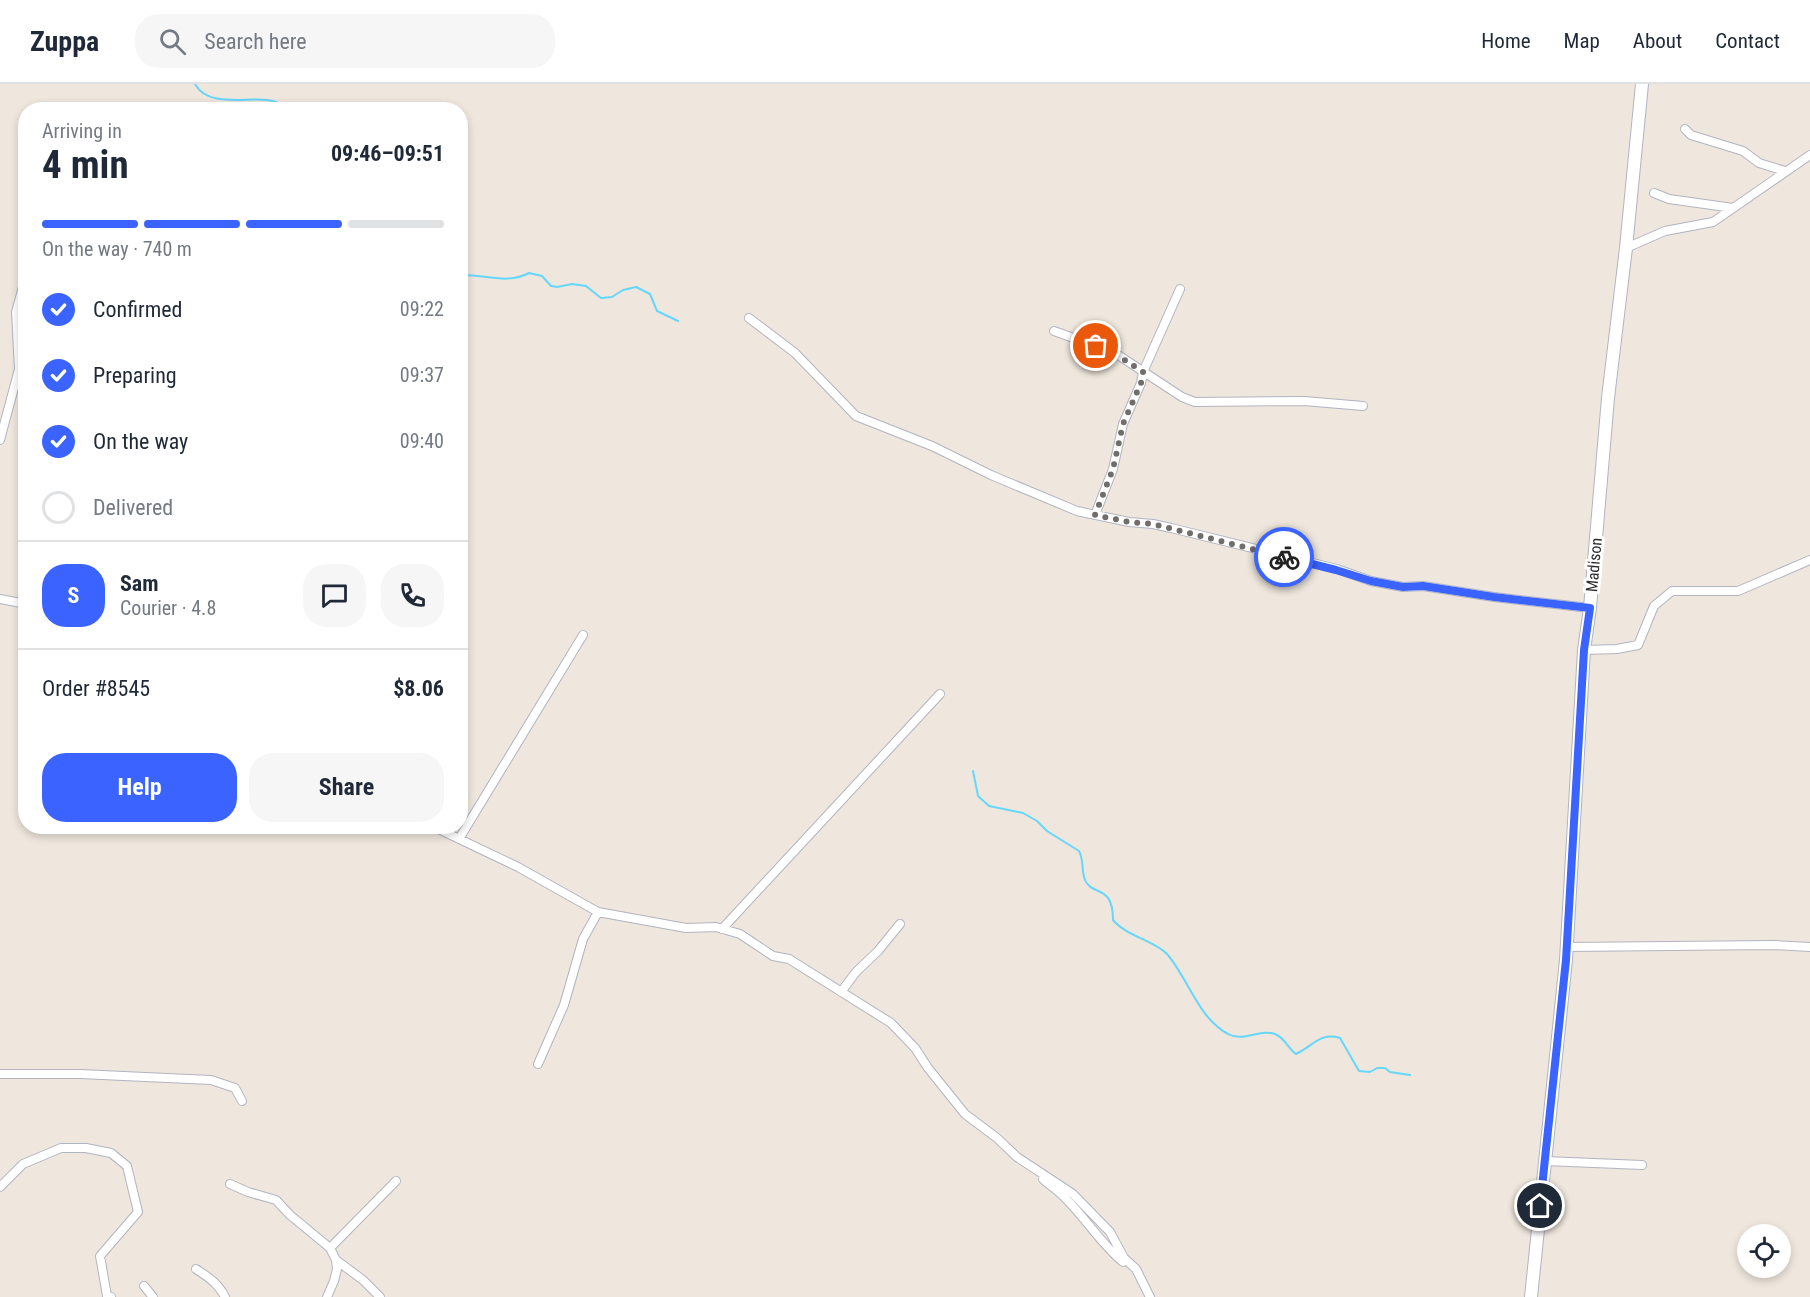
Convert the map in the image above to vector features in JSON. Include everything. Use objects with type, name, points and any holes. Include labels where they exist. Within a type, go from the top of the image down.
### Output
[{"type":"street","name":"Madison","points":[[1531,1297],[1567,947],[1584,650],[1590,608],[1608,398],[1642,84]]},
{"type":"street","points":[[1684,129],[1690,135],[1743,151],[1759,164],[1785,171]]},
{"type":"street","points":[[1626,248],[1665,231],[1713,222],[1810,155]]},
{"type":"street","points":[[1654,193],[1669,199],[1733,208]]},
{"type":"street","points":[[1095,515],[1113,469],[1123,424],[1141,383],[1143,372],[1180,289]]},
{"type":"street","points":[[18,305],[16,312],[18,350]]},
{"type":"street","points":[[749,318],[795,353],[856,416],[932,446],[991,475],[1066,506],[1095,515],[1162,526],[1371,581],[1403,587],[1423,586],[1590,608]]},
{"type":"street","points":[[1054,331],[1114,353],[1182,398],[1195,402],[1305,401],[1363,406]]},
{"type":"street","points":[[0,440],[18,373]]},
{"type":"street","points":[[1584,650],[1617,649],[1638,645],[1654,606],[1672,591],[1738,591],[1810,560]]},
{"type":"street","points":[[0,599],[18,602]]},
{"type":"street","points":[[468,824],[583,635]]},
{"type":"street","points":[[722,928],[940,694]]},
{"type":"street","points":[[449,834],[518,867],[598,912],[686,928],[716,927],[740,934],[773,956],[789,959],[891,1023],[915,1048],[928,1068],[965,1113],[1017,1157],[1073,1194],[1110,1232],[1124,1258],[1136,1269],[1150,1297]]},
{"type":"street","points":[[459,839],[462,834]]},
{"type":"street","points":[[538,1064],[564,1005],[583,939],[598,912]]},
{"type":"street","points":[[841,992],[900,924]]},
{"type":"street","points":[[1567,947],[1773,945],[1810,947]]},
{"type":"street","points":[[0,1074],[80,1074],[211,1080],[235,1088],[242,1101]]},
{"type":"street","points":[[0,1187],[23,1164],[61,1148],[86,1148],[111,1153],[127,1166],[138,1212],[100,1256],[108,1297]]},
{"type":"street","points":[[1545,1161],[1641,1165]]},
{"type":"street","points":[[330,1248],[396,1181]]},
{"type":"street","points":[[230,1184],[276,1200],[290,1215],[330,1248],[336,1260],[363,1280],[380,1297]]},
{"type":"street","points":[[327,1297],[334,1281],[336,1260]]},
{"type":"street","points":[[196,1269],[214,1281],[225,1297]]},
{"type":"street","points":[[144,1287],[153,1297]]},
{"type":"waterway","points":[[195,84],[201,91],[218,99],[258,99],[276,102]]},
{"type":"waterway","points":[[468,275],[503,279],[529,273],[542,276],[551,286],[572,284],[586,286],[601,298],[612,297],[623,290],[636,287],[650,294],[657,311],[678,321]]},
{"type":"waterway","points":[[973,771],[978,796],[989,806],[1023,813],[1079,851],[1085,880],[1088,885],[1102,892],[1110,901],[1113,920],[1125,930],[1162,949],[1181,974],[1201,1008],[1218,1027],[1228,1034],[1240,1037],[1271,1033],[1282,1039],[1296,1054],[1322,1038],[1340,1038],[1359,1071],[1370,1072],[1377,1068],[1385,1068],[1390,1072],[1410,1075]]},
{"type":"way so far","points":[[1096,346],[1114,353],[1143,372],[1141,383],[1123,424],[1113,469],[1095,515],[1153,524],[1284,557]]},
{"type":"route","points":[[1284,557],[1371,581],[1403,587],[1423,586],[1590,608],[1584,650],[1566,960],[1540,1206]]}]
